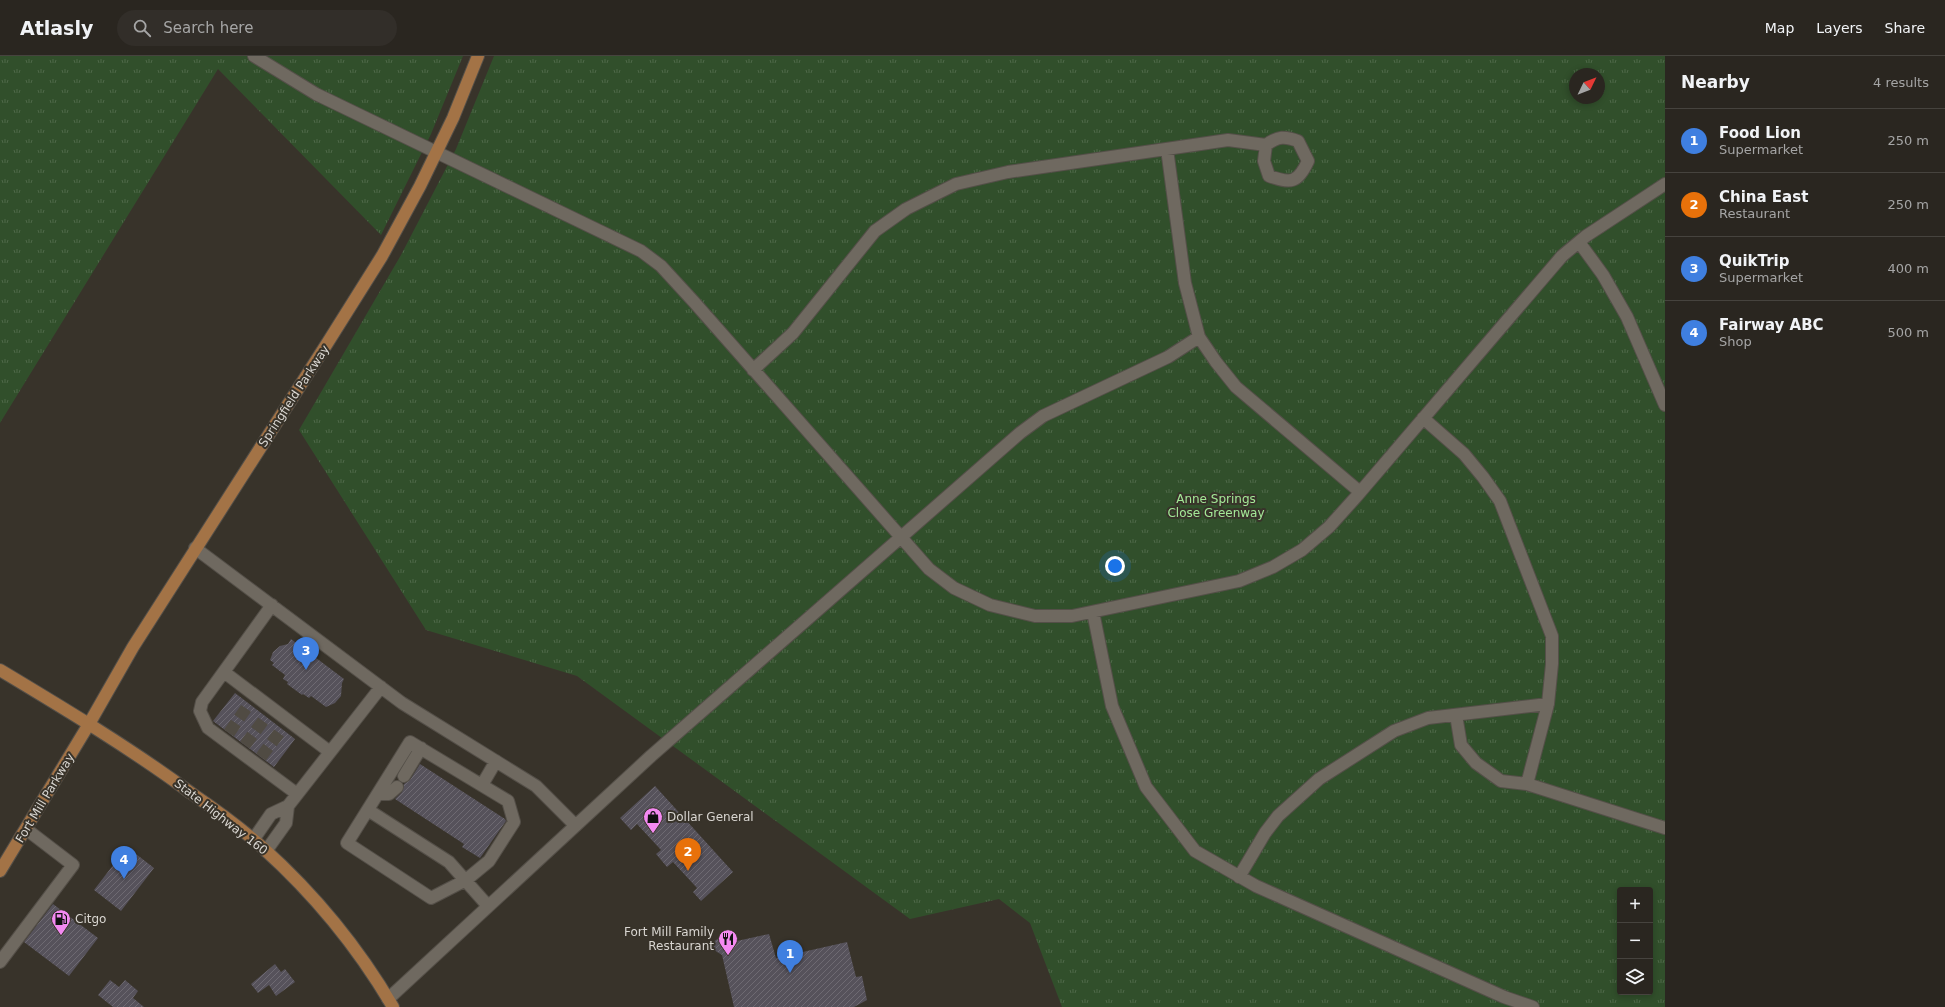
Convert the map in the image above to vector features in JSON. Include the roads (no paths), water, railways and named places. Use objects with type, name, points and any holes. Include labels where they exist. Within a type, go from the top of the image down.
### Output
[{"type":"main road","name":"Springfield Parkway","points":[[89,724],[133,647],[382,256],[420,186],[453,118],[478,56]]},
{"type":"main road","name":"State Highway 160","points":[[0,670],[89,724],[171,778],[266,851],[297,882],[330,919],[391,1003]]},
{"type":"main road","name":"Fort Mill Parkway","points":[[0,871],[89,724]]},
{"type":"street","points":[[254,56],[316,94],[641,251],[660,266],[929,569],[954,588],[990,605],[1035,616],[1072,616],[1239,581],[1273,567],[1302,550],[1329,527],[1360,492],[1562,256],[1579,242],[1665,184]]},
{"type":"street","points":[[753,370],[794,333],[875,231],[906,208],[956,184],[1008,172],[1228,140],[1266,145]]},
{"type":"street","points":[[1167,149],[1185,283],[1199,337],[1216,362],[1236,387],[1360,492]]},
{"type":"street","points":[[1579,242],[1602,275],[1627,317],[1665,405]]},
{"type":"street","points":[[391,1003],[488,906],[651,756],[992,458],[1043,416],[1168,357],[1199,337]]},
{"type":"street","points":[[1423,418],[1464,454],[1500,501],[1552,636],[1552,664],[1548,704],[1527,784]]},
{"type":"street","points":[[195,548],[402,703],[542,790],[575,825]]},
{"type":"street","points":[[272,606],[202,702],[200,711],[208,728],[226,736],[258,760],[297,794]]},
{"type":"street","points":[[1093,612],[1112,706],[1146,787],[1195,851],[1256,886],[1504,997],[1533,1007]]},
{"type":"street","points":[[224,672],[252,700],[269,713],[285,725],[330,752]]},
{"type":"street","points":[[253,840],[271,814],[288,806],[381,686]]},
{"type":"street","points":[[1239,877],[1265,833],[1278,816],[1319,779],[1394,731],[1428,718],[1517,706],[1548,704]]},
{"type":"street","points":[[1456,715],[1461,745],[1476,763],[1501,781],[1527,784],[1665,828]]},
{"type":"street","points":[[410,742],[482,785],[508,801],[514,822],[489,861],[466,880],[431,898],[347,843],[410,742]]},
{"type":"street","points":[[404,776],[420,748]]},
{"type":"street","points":[[482,785],[496,761]]},
{"type":"street","points":[[378,794],[389,794],[397,786]]},
{"type":"street","points":[[266,851],[286,823],[288,806]]},
{"type":"street","points":[[368,810],[449,862],[488,906]]},
{"type":"street","points":[[0,962],[73,866],[26,829]]},
{"type":"tunnel","points":[[229,733],[249,704]]},
{"type":"tunnel","points":[[245,745],[266,717]]},
{"type":"tunnel","points":[[261,757],[282,729]]},
{"type":"place","name":"QuikTrip","points":[[306,670]]},
{"type":"place","name":"Dollar General","points":[[653,834]]},
{"type":"place","name":"China East","points":[[688,871]]},
{"type":"place","name":"Fairway ABC","points":[[124,879]]},
{"type":"place","name":"Citgo","points":[[61,936]]},
{"type":"place","name":"Fort Mill Family Restaurant","points":[[728,956]]},
{"type":"place","name":"Food Lion","points":[[790,973]]},
{"type":"park label","name":"Anne Springs Close Greenway","points":[[1216,506]]}]
